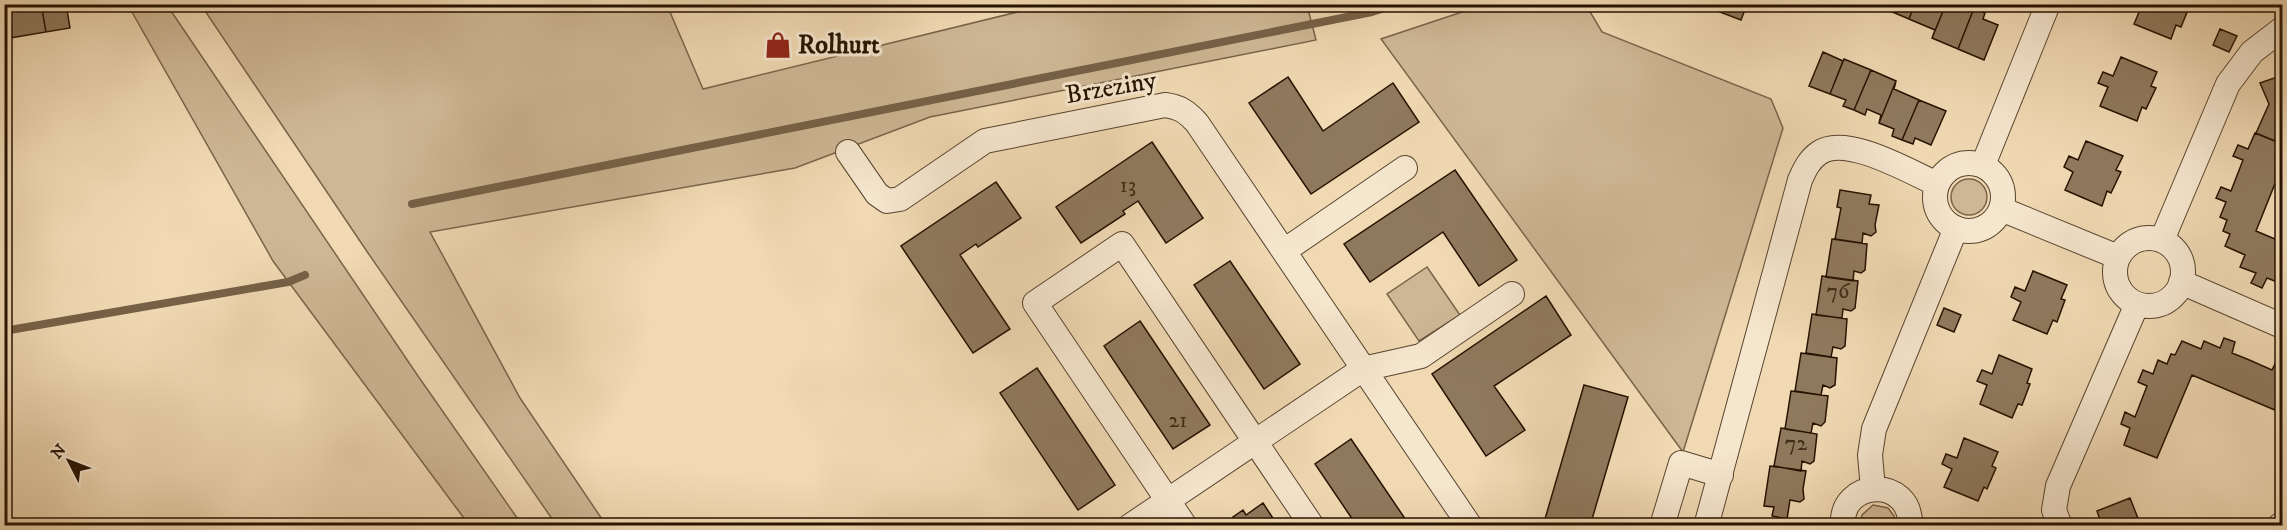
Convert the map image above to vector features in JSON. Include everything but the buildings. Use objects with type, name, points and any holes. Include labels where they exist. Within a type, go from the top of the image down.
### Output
[{"type":"street","points":[[1983,165],[2048,4]]},
{"type":"street","points":[[2162,240],[2228,84],[2252,52],[2283,29]]},
{"type":"street","name":"Brzeziny","points":[[848,152],[877,194],[887,201],[900,199],[985,141],[1165,105],[1177,106],[1197,123],[1470,525]]},
{"type":"street","points":[[1709,525],[1708,519],[1800,180],[1808,163],[1820,152],[1847,147],[1937,184]]},
{"type":"street","points":[[1962,163],[1983,165],[1991,171],[2002,189],[2001,209],[1995,218],[1977,230],[1966,231],[1956,228],[1947,223],[1936,205],[1937,184],[1951,167],[1962,163]]},
{"type":"street","points":[[1284,251],[1406,168]]},
{"type":"street","points":[[2001,209],[2118,257]]},
{"type":"street","points":[[1873,489],[1870,455],[1874,429],[1956,228]]},
{"type":"street","points":[[2142,238],[2162,240],[2178,253],[2183,272],[2181,282],[2168,300],[2148,306],[2137,304],[2127,298],[2115,279],[2118,257],[2132,242],[2142,238]]},
{"type":"street","points":[[1185,525],[1035,303],[1122,244],[1312,525]]},
{"type":"street","points":[[2181,282],[2283,326]]},
{"type":"street","points":[[1130,525],[1363,369],[1421,356],[1512,294]]},
{"type":"street","points":[[2060,525],[2054,510],[2058,486],[2137,304]]},
{"type":"street","points":[[1662,525],[1681,464],[1720,475]]},
{"type":"street","points":[[1843,525],[1845,510],[1851,500],[1861,492],[1873,489],[1884,489],[1902,499],[1908,508],[1910,525]]},
{"type":"shaded area","points":[[128,5],[167,5],[418,376],[522,525],[469,525],[273,261]]},
{"type":"shaded area","points":[[201,5],[667,5],[703,89],[1046,5],[1307,5],[1316,40],[930,117],[795,168],[430,232],[520,398],[606,525],[557,526],[368,253]]},
{"type":"shaded area","points":[[1483,5],[1586,5],[1602,32],[1771,99],[1783,128],[1683,452],[1381,39]]},
{"type":"shaded area","points":[[1969,179],[1982,184],[1987,197],[1982,210],[1969,215],[1956,210],[1951,197],[1956,184]]},
{"type":"shaded area","points":[[1427,267],[1460,315],[1419,341],[1387,294]]},
{"type":"shaded area","points":[[1873,505],[1888,508],[1894,516],[1895,525],[1860,525],[1862,515]]},
{"type":"waterway","points":[[412,204],[1372,12],[1397,4]]},
{"type":"waterway","points":[[4,331],[288,282],[305,275]]},
{"type":"place","name":"Rolhurt","points":[[778,45]]}]
